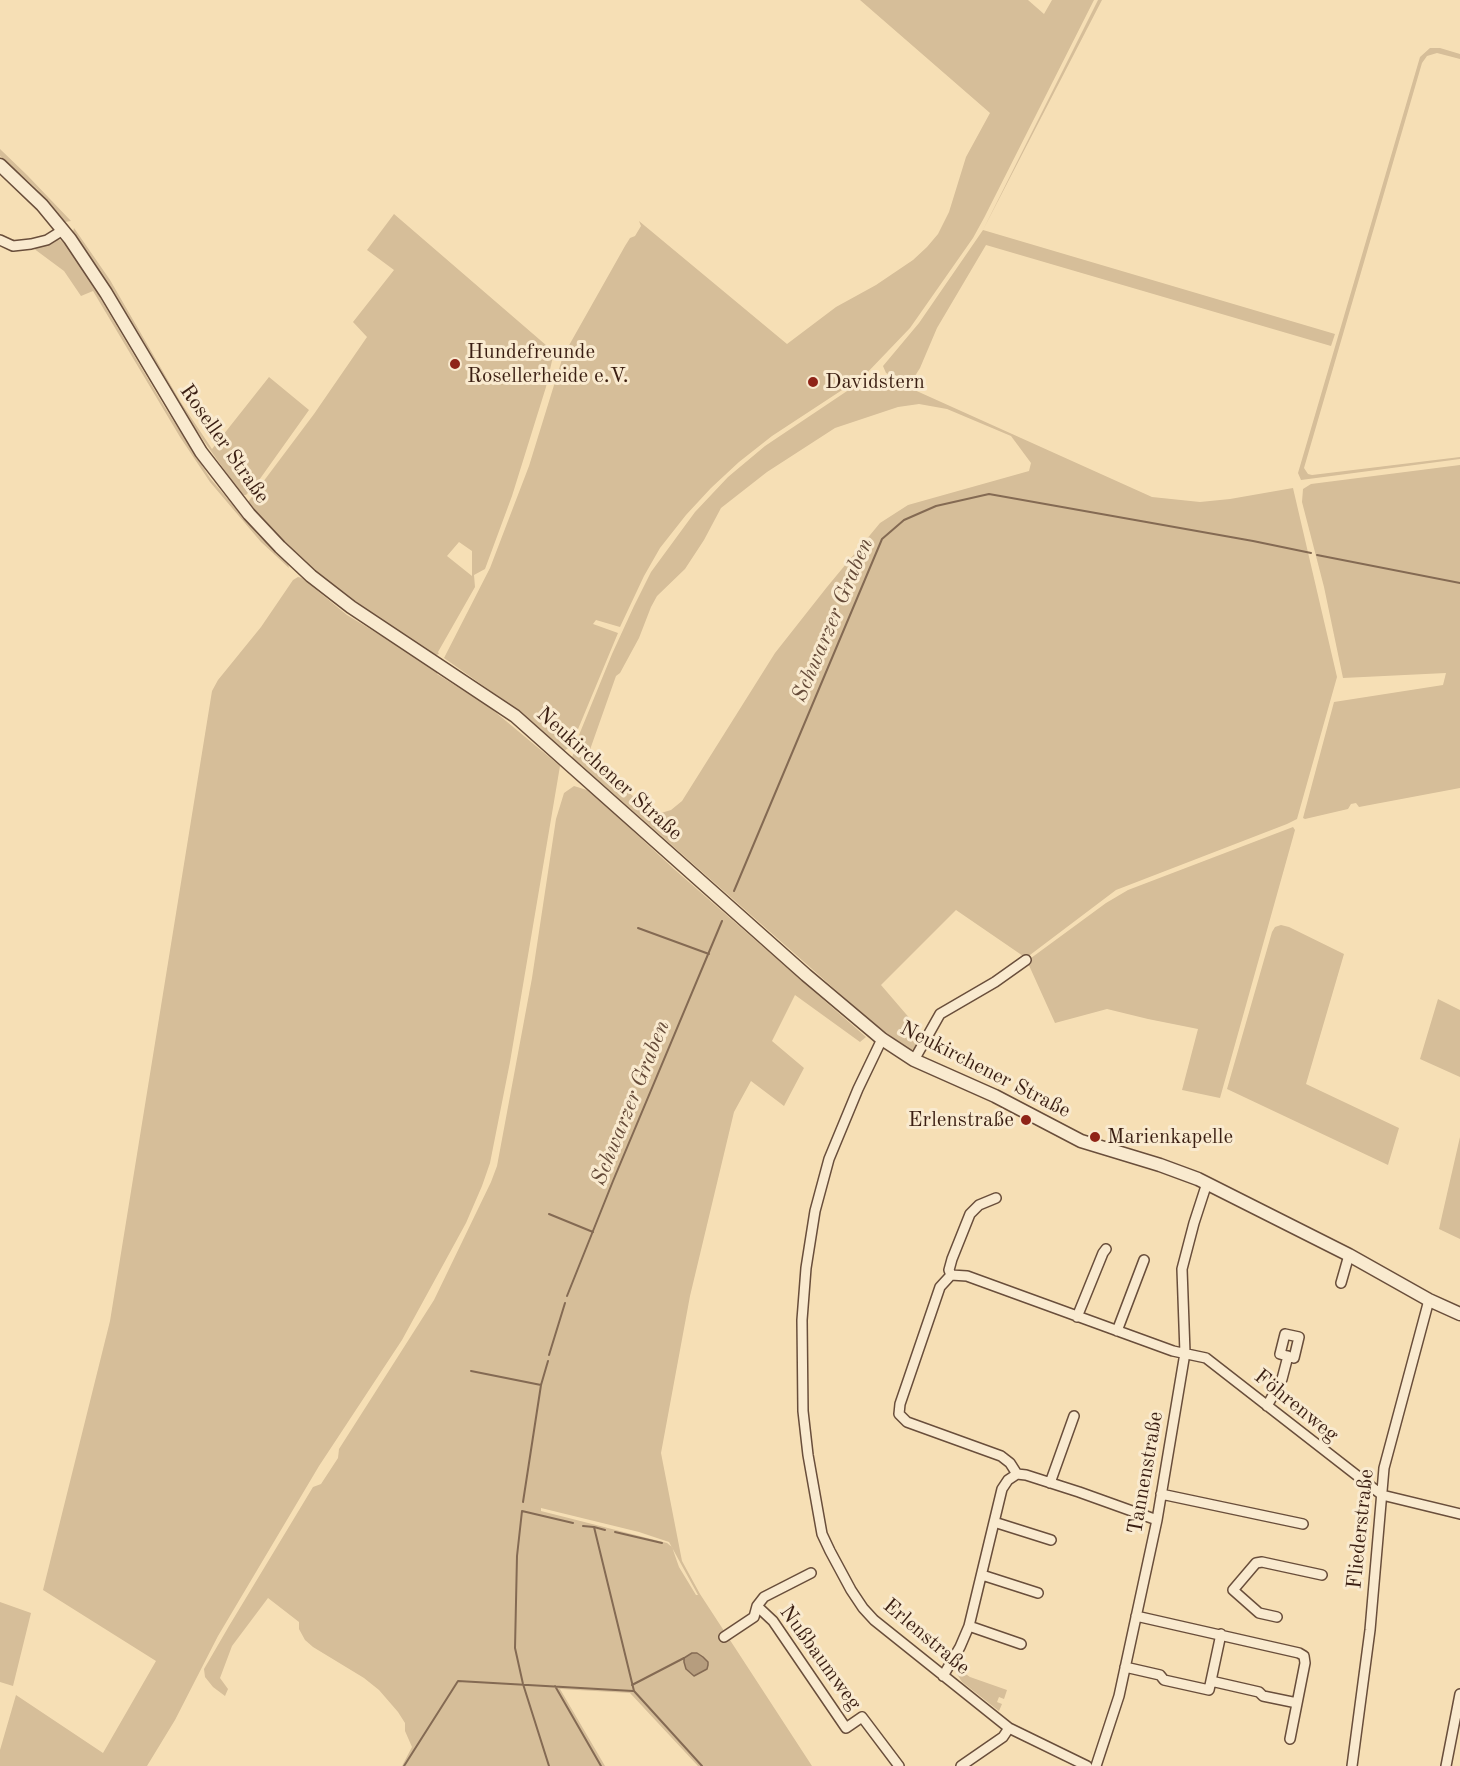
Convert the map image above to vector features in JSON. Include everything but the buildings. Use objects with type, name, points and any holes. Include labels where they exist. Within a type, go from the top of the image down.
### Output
[{"type":"street","name":"Roseller Straße","points":[[0,165],[35,198],[63,230],[106,293],[201,452],[258,525],[300,566],[344,602],[505,709]]},
{"type":"street","points":[[0,240],[13,246],[31,244],[47,240],[63,230]]},
{"type":"street","name":"Neukirchener Straße","points":[[505,709],[830,996],[882,1039],[914,1060],[994,1096],[1081,1141],[1181,1172],[1207,1184],[1460,1314]]},
{"type":"street","points":[[914,1060],[940,1014],[995,982],[1026,960]]},
{"type":"street","name":"Erlenstraße","points":[[882,1039],[837,1136],[815,1211],[803,1298],[805,1432],[822,1534],[842,1574],[863,1608],[874,1620],[1010,1728],[1087,1766]]},
{"type":"street","name":"Tannenstraße","points":[[1096,1766],[1119,1696],[1157,1520],[1185,1353],[1182,1269],[1207,1184]]},
{"type":"street","points":[[996,1198],[979,1205],[970,1214],[949,1270],[954,1275],[943,1282],[938,1292],[900,1404],[899,1414],[907,1422],[1000,1455],[1010,1463],[1017,1474]]},
{"type":"street","points":[[1077,1317],[1103,1252],[1107,1249]]},
{"type":"street","points":[[1341,1283],[1349,1255]]},
{"type":"street","points":[[1117,1331],[1144,1260]]},
{"type":"street","name":"Föhrenweg","points":[[954,1275],[973,1278],[1173,1351],[1209,1359],[1382,1495]]},
{"type":"street","name":"Fliederstraße","points":[[1352,1766],[1370,1630],[1384,1468],[1429,1300]]},
{"type":"street","points":[[1267,1406],[1282,1378],[1288,1356]]},
{"type":"street","points":[[1050,1483],[1074,1416]]},
{"type":"street","points":[[943,1676],[969,1626],[1005,1484],[1017,1474],[1026,1475],[1157,1520]]},
{"type":"street","points":[[1161,1494],[1303,1524]]},
{"type":"street","points":[[1382,1495],[1460,1514]]},
{"type":"street","points":[[994,1522],[1051,1540]]},
{"type":"street","points":[[1277,1617],[1259,1613],[1233,1590],[1256,1563],[1262,1562],[1322,1575]]},
{"type":"street","name":"Nußbaumweg","points":[[724,1637],[754,1617],[757,1606],[764,1596],[811,1573]]},
{"type":"street","points":[[982,1575],[1038,1593]]},
{"type":"street","name":"Nußbaumweg","points":[[757,1606],[773,1620],[846,1728],[862,1716],[899,1766]]},
{"type":"street","points":[[1136,1616],[1221,1634],[1304,1656],[1305,1663],[1290,1739]]},
{"type":"street","points":[[969,1626],[1021,1644]]},
{"type":"street","points":[[1125,1668],[1160,1675],[1164,1680],[1209,1690],[1221,1634]]},
{"type":"street","points":[[1211,1681],[1297,1704]]},
{"type":"street","points":[[1446,1766],[1460,1694]]},
{"type":"street","points":[[961,1766],[1004,1737],[1010,1728]]},
{"type":"shaded area","points":[[860,0],[1028,0],[1044,14],[1052,0],[1094,0],[973,238],[910,328],[865,375],[772,436],[711,488],[660,548],[620,627],[596,620],[593,624],[618,633],[571,746],[564,751],[519,711],[444,658],[490,568],[529,466],[563,356],[625,246],[641,226],[639,221],[787,344],[836,307],[876,285],[913,260],[927,247],[938,234],[949,212],[966,157],[990,113]]},
{"type":"shaded area","points":[[1098,0],[1102,0],[983,230]]},
{"type":"shaded area","points":[[1430,48],[1440,48],[1460,54],[1460,59],[1437,53],[1427,56],[1422,63],[1304,468],[1308,474],[1312,475],[1460,457],[1460,459],[1301,480],[1298,473],[1420,57]]},
{"type":"shaded area","points":[[0,149],[71,221],[65,222],[37,189],[0,156]]},
{"type":"shaded area","points":[[394,214],[554,352],[546,387],[512,496],[485,569],[474,575],[475,587],[438,652],[439,654],[436,655],[377,617],[318,573],[286,544],[248,502],[314,414],[367,337],[353,322],[394,270],[367,250]],"holes":[[[459,542],[472,551],[472,576],[447,556]]]},
{"type":"shaded area","points":[[74,228],[110,280],[180,401],[212,449],[269,377],[309,410],[246,495],[242,495],[187,417],[116,297],[73,232]]},
{"type":"shaded area","points":[[983,230],[1335,334],[1331,346],[986,245],[937,328],[920,368],[910,384],[886,373],[883,366],[919,323]]},
{"type":"shaded area","points":[[59,239],[66,245],[99,296],[210,478],[258,535],[288,564],[289,568],[261,542],[210,482],[180,437],[93,291],[81,296],[64,271],[33,248]]},
{"type":"shaded area","points":[[877,376],[890,379],[1152,497],[1200,502],[1293,488],[1337,677],[1297,819],[1116,890],[1026,958],[956,910],[881,985],[924,1035],[911,1051],[872,1022],[572,757],[612,654],[651,572],[695,512],[728,477],[765,446],[862,381]],"holes":[[[919,404],[947,409],[1011,436],[1031,463],[1029,471],[908,505],[880,523],[775,653],[682,801],[671,810],[661,813],[649,808],[586,761],[616,676],[620,673],[639,638],[651,607],[657,596],[685,569],[721,508],[767,472],[835,428],[898,407]]]},
{"type":"shaded area","points":[[1460,465],[1460,788],[1359,807],[1356,803],[1351,804],[1348,809],[1305,819],[1303,818],[1334,702],[1443,685],[1446,673],[1343,678],[1324,587],[1302,502],[1303,489],[1311,484]]},
{"type":"shaded area","points":[[298,577],[347,615],[438,670],[437,674],[488,706],[560,766],[510,1062],[490,1163],[466,1223],[402,1340],[319,1466],[218,1636],[175,1720],[147,1766],[0,1766],[0,1750],[16,1695],[103,1753],[156,1661],[43,1590],[110,1321],[212,691],[218,680],[261,627],[293,580]]},
{"type":"shaded area","points":[[574,786],[590,791],[674,869],[866,1037],[860,1042],[795,995],[772,1041],[804,1068],[784,1106],[751,1081],[734,1112],[690,1296],[661,1453],[682,1561],[700,1594],[812,1766],[698,1766],[630,1693],[560,1689],[605,1766],[402,1766],[412,1747],[405,1731],[405,1723],[398,1712],[379,1690],[364,1678],[305,1640],[299,1629],[299,1622],[268,1598],[232,1646],[220,1678],[228,1689],[225,1696],[205,1677],[204,1669],[313,1487],[321,1484],[338,1458],[339,1449],[434,1300],[491,1182],[497,1166],[532,978],[556,819],[564,793]],"holes":[[[541,1508],[639,1532],[669,1542],[672,1547],[667,1543],[541,1511]],[[672,1548],[698,1595],[679,1567]]]},
{"type":"shaded area","points":[[1293,827],[1295,830],[1220,1098],[1182,1090],[1198,1029],[1107,1009],[1055,1023],[1027,961],[1106,903],[1128,890]]},
{"type":"shaded area","points":[[1281,925],[1344,954],[1306,1084],[1399,1128],[1388,1165],[1227,1089],[1272,932],[1275,927]]},
{"type":"shaded area","points":[[1438,999],[1460,1010],[1460,1077],[1420,1059]]},
{"type":"shaded area","points":[[1460,1137],[1460,1239],[1439,1229]]},
{"type":"shaded area","points":[[0,1602],[31,1613],[13,1686],[0,1682]]},
{"type":"shaded area","points":[[697,1653],[708,1662],[707,1669],[694,1676],[686,1669],[684,1662],[684,1658]]},
{"type":"shaded area","points":[[957,1668],[970,1677],[1007,1690],[1004,1699],[999,1697],[997,1702],[1002,1704],[999,1711],[962,1682],[957,1674]]},
{"type":"waterway","name":"Schwarzer Graben","points":[[734,891],[882,539],[904,520],[936,506],[989,494],[1311,553]]},
{"type":"waterway","name":"Schwarzer Graben","points":[[1317,555],[1460,583]]},
{"type":"waterway","name":"Schwarzer Graben","points":[[567,1296],[722,921]]},
{"type":"waterway","points":[[638,928],[709,954]]},
{"type":"waterway","points":[[549,1214],[593,1232]]},
{"type":"waterway","name":"Schwarzer Graben","points":[[549,1355],[565,1303]]},
{"type":"waterway","name":"Schwarzer Graben","points":[[523,1502],[541,1385],[548,1361]]},
{"type":"waterway","points":[[471,1371],[541,1385]]},
{"type":"waterway","name":"Schwarzer Graben","points":[[549,1766],[523,1684],[515,1648],[517,1556],[522,1511],[573,1523]]},
{"type":"waterway","points":[[583,1526],[594,1527],[634,1691],[702,1766]]},
{"type":"waterway","points":[[594,1527],[605,1530]]},
{"type":"waterway","points":[[615,1532],[662,1543]]},
{"type":"waterway","points":[[632,1685],[684,1658]]},
{"type":"waterway","points":[[404,1766],[458,1681],[633,1691]]},
{"type":"waterway","points":[[555,1686],[601,1766]]},
{"type":"place","name":"Hundefreunde Rosellerheide e.V.","points":[[455,364]]},
{"type":"place","name":"Davidstern","points":[[813,382]]},
{"type":"place","name":"Erlenstraße","points":[[1026,1120]]},
{"type":"place","name":"Marienkapelle","points":[[1095,1137]]}]
